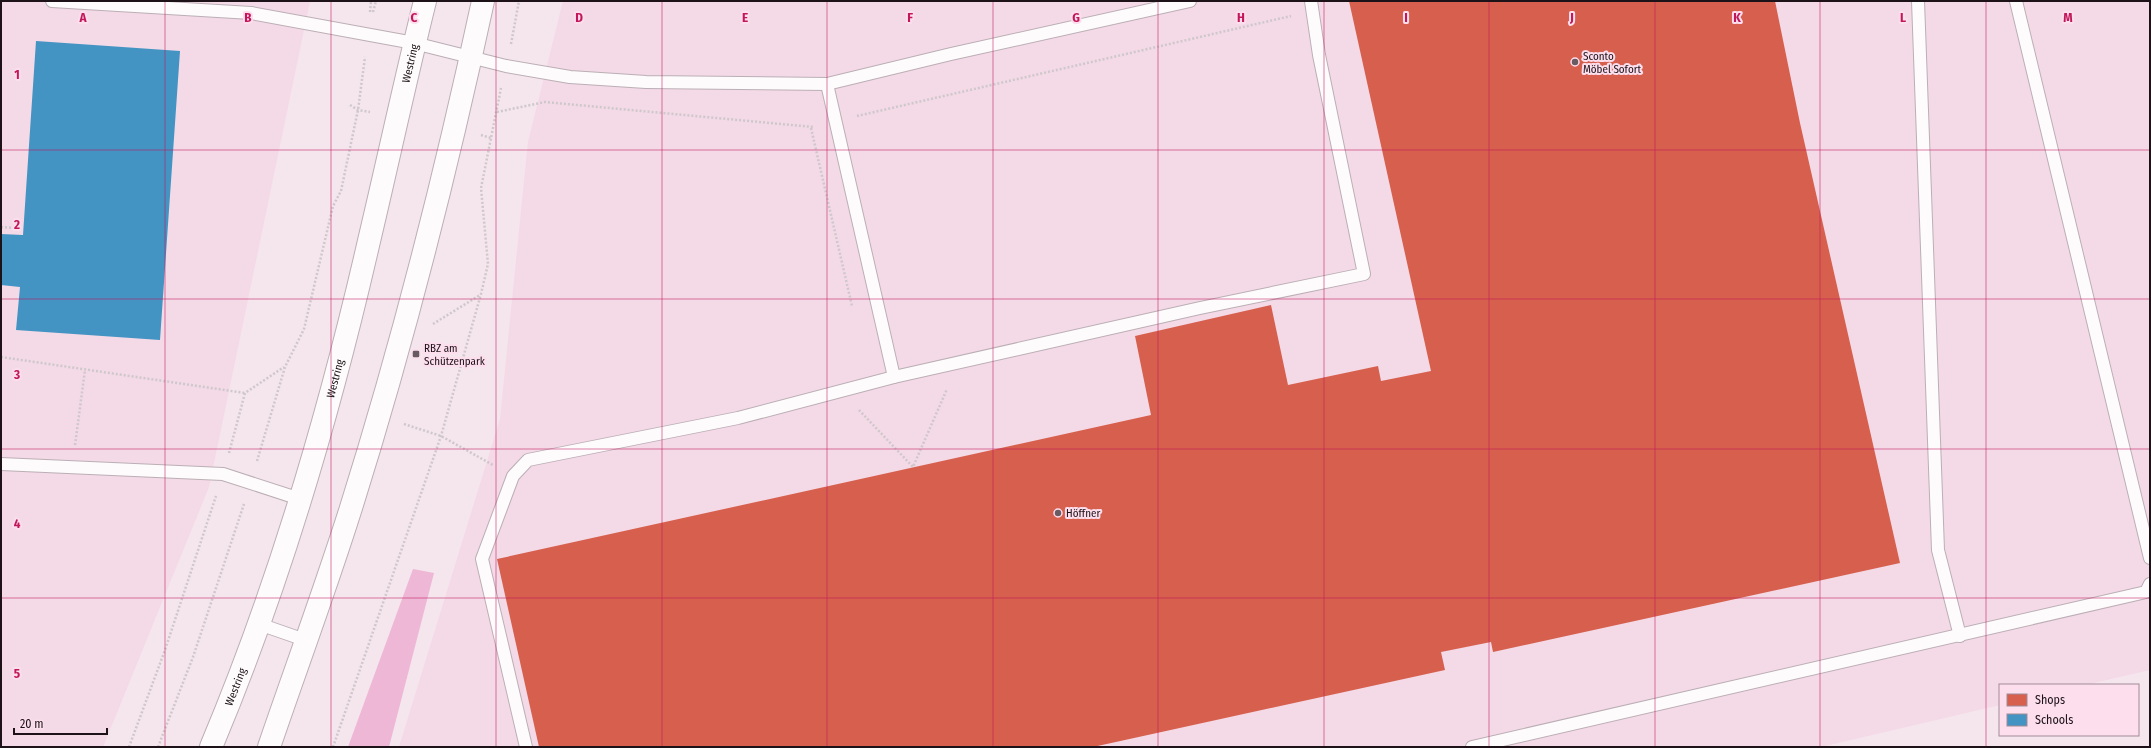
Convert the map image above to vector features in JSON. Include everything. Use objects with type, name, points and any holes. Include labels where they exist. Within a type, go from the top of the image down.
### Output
[{"type":"main road","name":"Westring","points":[[211,747],[259,624],[300,499],[351,315],[425,1]]},
{"type":"main road","points":[[269,747],[349,512],[397,352],[441,182],[483,1]]},
{"type":"lane","points":[[52,1],[252,13],[414,43],[506,66],[570,77],[646,82],[827,84],[951,54],[1190,1]]},
{"type":"lane","points":[[526,747],[482,559],[513,476],[528,460],[738,418],[853,388],[958,363],[1200,308],[1364,274],[1319,55],[1311,1]]},
{"type":"lane","points":[[1918,1],[1938,550],[1960,636]]},
{"type":"lane","points":[[2016,1],[2150,558]]},
{"type":"lane","points":[[827,84],[894,378]]},
{"type":"lane","points":[[1,464],[223,474],[300,499]]},
{"type":"lane","points":[[1472,747],[2146,592],[2150,584]]},
{"type":"lane","points":[[259,624],[305,640]]},
{"type":"path","points":[[333,747],[441,436],[481,294],[488,264],[481,188],[519,1]]},
{"type":"path","points":[[158,747],[193,657],[251,484],[285,367],[304,330],[333,206],[341,191],[358,110],[368,34]]},
{"type":"path","points":[[811,128],[854,312]]},
{"type":"path","points":[[1,227],[16,228]]},
{"type":"path","points":[[432,325],[481,294]]},
{"type":"path","points":[[1,357],[245,393],[285,367]]},
{"type":"path","points":[[853,388],[858,409],[913,467],[958,363]]},
{"type":"path","points":[[72,467],[85,370]]},
{"type":"path","points":[[129,747],[165,650],[223,474],[245,393]]},
{"type":"path","points":[[401,422],[441,436],[513,476]]},
{"type":"shaded area","points":[[1,1],[310,1],[209,487],[103,747],[1,747]]},
{"type":"shaded area","points":[[563,1],[2150,1],[2150,670],[2089,684],[1999,684],[1999,705],[1821,747],[399,747],[500,419],[528,142]]},
{"type":"shaded area","points":[[413,569],[434,573],[389,747],[348,747]]},
{"type":"building: Shops","points":[[1349,1],[1775,1],[1800,123],[1900,563],[1493,652],[1491,642],[1441,652],[1445,670],[1093,747],[539,747],[497,559],[1151,415],[1135,336],[1271,305],[1288,385],[1378,366],[1381,381],[1431,371]]},
{"type":"building: Schools","points":[[36,41],[180,51],[160,340],[16,330],[20,287],[1,285],[1,234],[23,235]]},
{"type":"place","name":"Sconto Möbel Sofort","points":[[1575,62]]},
{"type":"place","name":"RBZ am Schützenpark","points":[[416,354]]},
{"type":"place","name":"Höffner","points":[[1058,513]]}]
